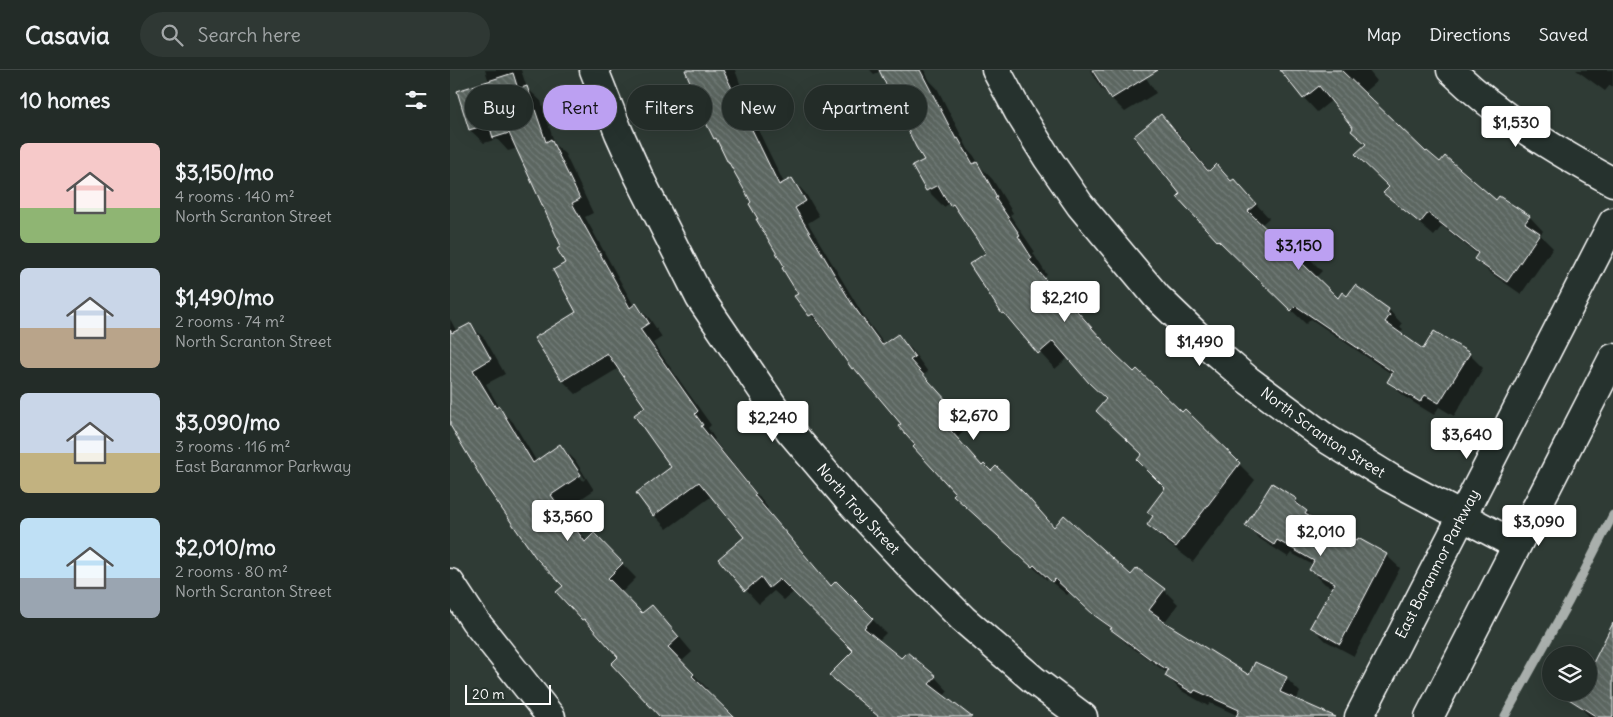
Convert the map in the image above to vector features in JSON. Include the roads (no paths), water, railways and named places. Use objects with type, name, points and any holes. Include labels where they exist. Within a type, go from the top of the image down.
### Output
[{"type":"street","name":"North Troy Street","points":[[594,70],[638,175],[700,298],[790,431],[851,503],[963,619],[1035,681],[1083,717]]},
{"type":"street","name":"North Scranton Street","points":[[996,70],[1048,160],[1080,206],[1157,297],[1206,344],[1248,380],[1327,439],[1390,478],[1516,545]]},
{"type":"street","points":[[1451,70],[1502,112],[1575,162],[1613,182]]},
{"type":"street","name":"East Baranmor Parkway","points":[[1359,717],[1613,222]]},
{"type":"street","points":[[1429,717],[1613,358]]},
{"type":"street","points":[[450,583],[475,621],[551,717]]},
{"type":"waterway","points":[[1505,716],[1569,601],[1613,515]]}]
